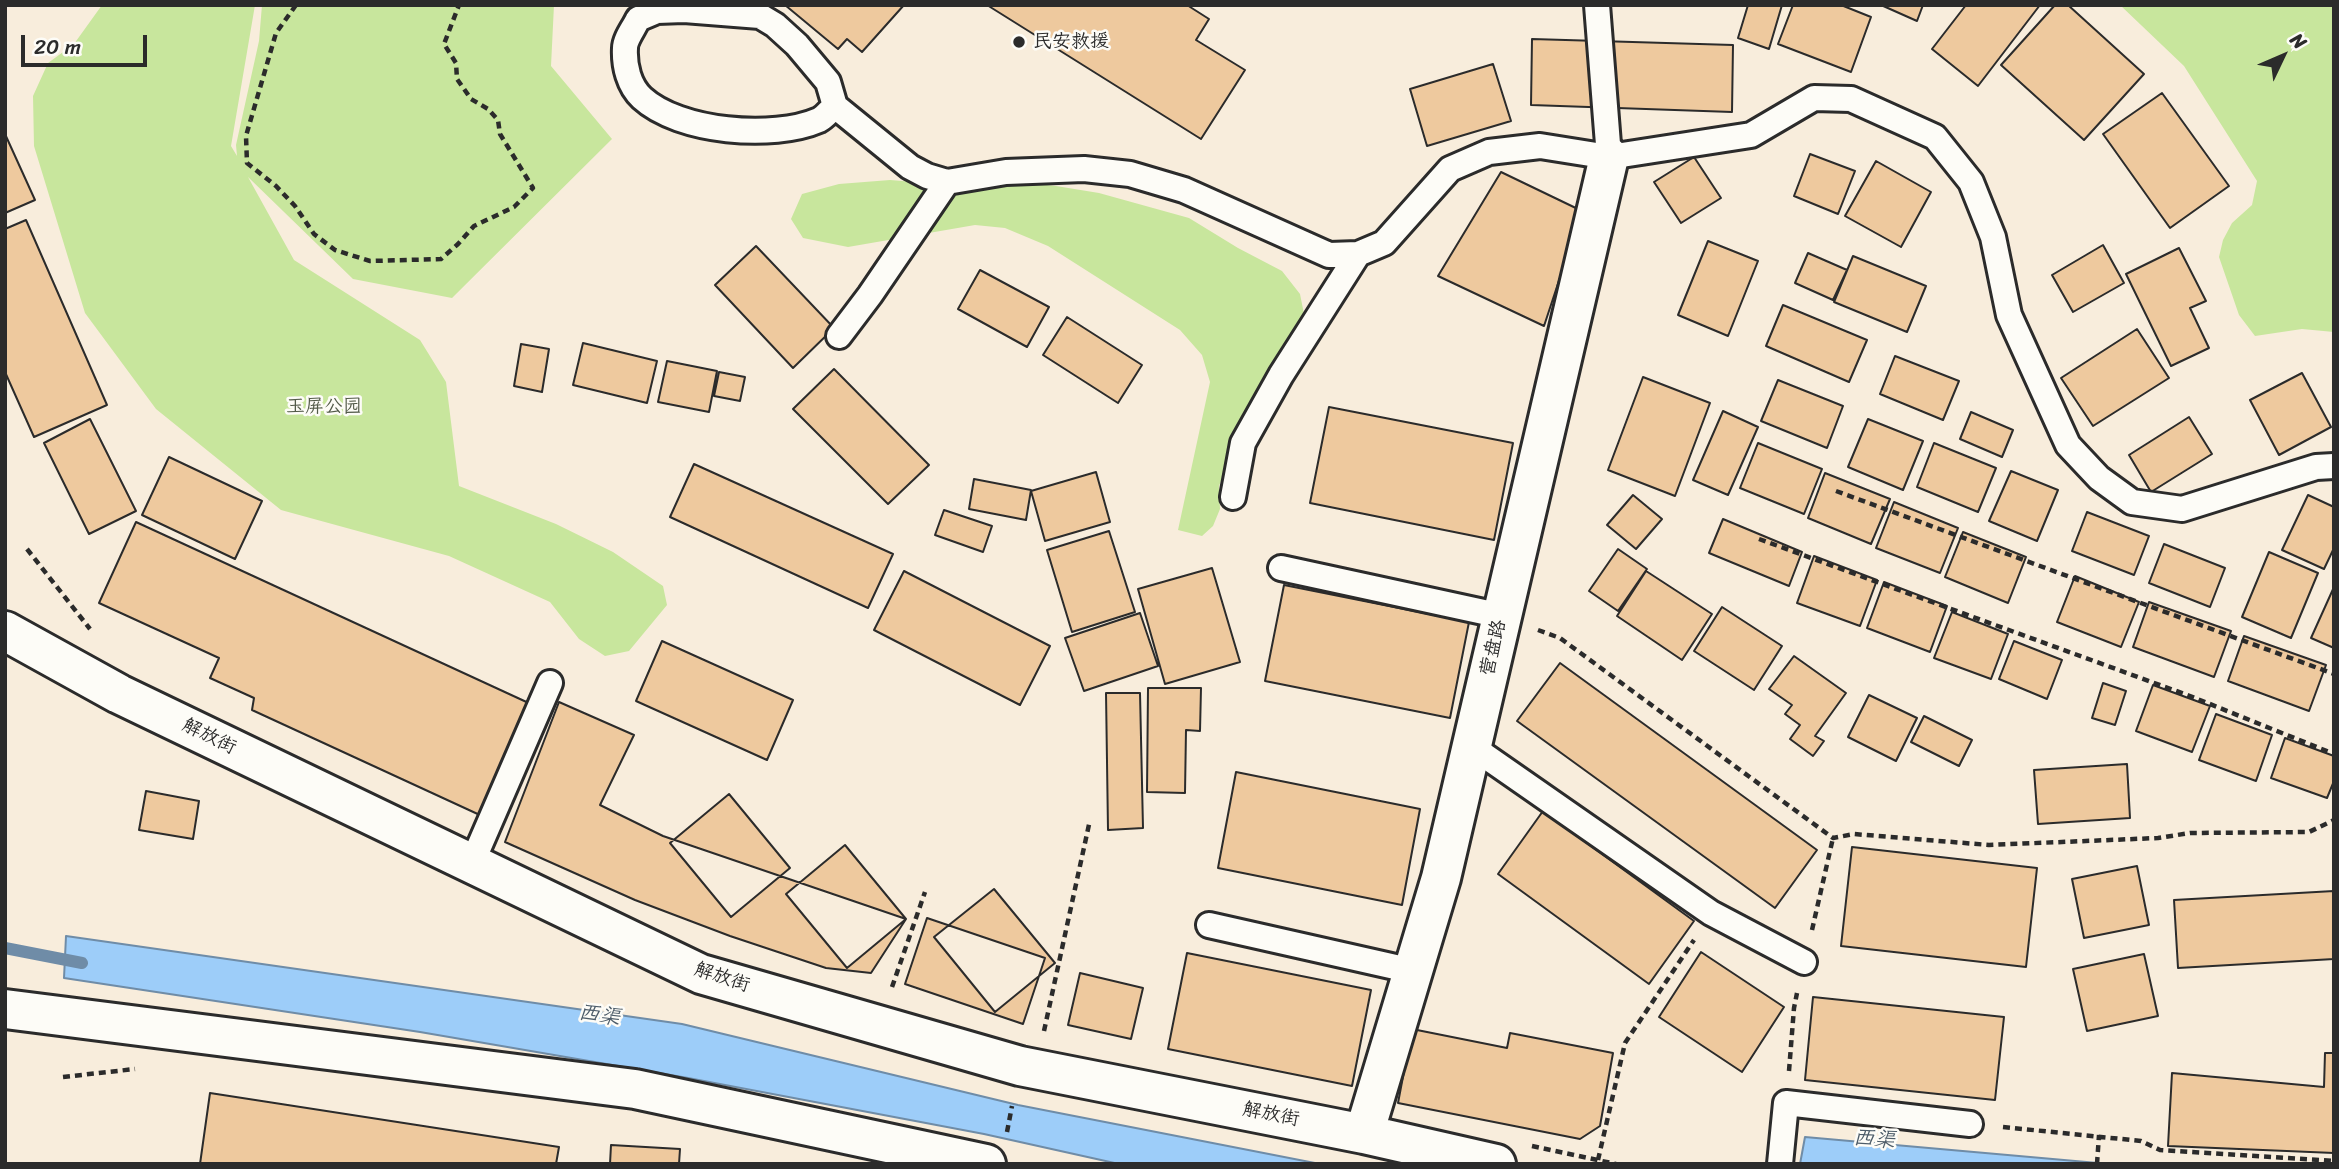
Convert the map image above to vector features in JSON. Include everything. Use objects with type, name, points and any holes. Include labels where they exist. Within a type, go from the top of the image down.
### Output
[{"type":"street","name":"营盘路","points":[[1364,1134],[1441,878],[1609,157]]},
{"type":"street","name":"解放街","points":[[5,631],[119,694],[701,974],[1028,1068],[1364,1134],[1508,1154]]},
{"type":"street","points":[[5,1009],[635,1089],[996,1152]]},
{"type":"lane","points":[[1597,5],[1609,157]]},
{"type":"lane","points":[[835,106],[821,119],[792,127],[756,131],[744,132],[678,120],[642,98],[627,76],[625,46],[638,19],[657,11],[684,10],[760,16],[775,25],[797,46],[828,82],[835,106],[910,167],[928,176],[947,182],[1006,172],[1084,170],[1130,174],[1184,190],[1329,255],[1358,254],[1384,243],[1450,169],[1489,152],[1540,146],[1609,157],[1751,135],[1814,98],[1851,99],[1935,137],[1971,181],[1993,237],[2009,315],[2068,445],[2099,478],[2132,502],[2182,509],[2316,467],[2334,466]]},
{"type":"lane","points":[[839,336],[947,182]]},
{"type":"lane","points":[[1233,497],[1244,443],[1281,375],[1358,254]]},
{"type":"lane","points":[[1281,569],[1502,616]]},
{"type":"lane","points":[[472,863],[550,684]]},
{"type":"lane","points":[[1471,746],[1712,913],[1804,962]]},
{"type":"lane","points":[[1209,925],[1413,971]]},
{"type":"lane","points":[[1780,1164],[1786,1103],[1970,1124]]},
{"type":"path","points":[[296,5],[276,33],[246,136],[247,163],[276,186],[295,206],[314,234],[335,250],[370,261],[440,259],[474,226],[514,207],[533,188],[500,134],[498,120],[488,109],[471,100],[457,79],[456,63],[444,44],[459,5]]},
{"type":"path","points":[[1836,491],[2334,674]]},
{"type":"path","points":[[1759,539],[2190,696],[2334,754]]},
{"type":"path","points":[[27,549],[91,631]]},
{"type":"path","points":[[1502,616],[1560,638],[1833,838],[1854,834],[1989,845],[2158,838],[2190,833],[2309,832],[2334,820]]},
{"type":"path","points":[[996,1152],[1028,1068],[1090,820]]},
{"type":"path","points":[[888,998],[925,892]]},
{"type":"path","points":[[1598,1160],[1625,1043],[1712,913]]},
{"type":"path","points":[[1970,1124],[2099,1135],[2141,1141],[2160,1150],[2334,1161]]},
{"type":"path","points":[[2097,1164],[2099,1135]]},
{"type":"path","points":[[1508,1154],[1598,1160],[1616,1164]]},
{"type":"green space","name":"玉屏公园","points":[[102,5],[255,5],[231,146],[237,156],[236,145],[259,41],[262,5],[554,5],[551,66],[612,139],[452,298],[353,279],[248,177],[294,260],[420,340],[446,382],[459,486],[556,524],[613,552],[663,586],[667,605],[629,651],[605,656],[579,639],[550,602],[449,556],[281,510],[156,409],[85,313],[34,146],[33,96],[48,63],[74,44]]},
{"type":"green space","points":[[2120,5],[2334,5],[2334,332],[2302,329],[2255,336],[2239,315],[2219,257],[2223,240],[2232,223],[2252,205],[2257,181],[2184,66]]},
{"type":"green space","points":[[890,180],[963,186],[1029,183],[1099,193],[1189,218],[1282,271],[1300,294],[1304,314],[1247,413],[1219,486],[1220,509],[1213,526],[1202,536],[1178,530],[1210,382],[1202,355],[1180,330],[1048,246],[1005,228],[975,225],[848,247],[803,238],[791,219],[802,194],[839,184]]},
{"type":"water","points":[[66,936],[682,1024],[1018,1105],[1320,1164],[1119,1164],[984,1134],[688,1078],[420,1032],[64,978]]},
{"type":"water","points":[[1805,1137],[2109,1164],[1800,1164]]},
{"type":"building","points":[[785,5],[904,5],[862,52],[847,39],[838,49]]},
{"type":"building","points":[[987,5],[1187,5],[1209,19],[1196,40],[1245,70],[1201,139]]},
{"type":"building","points":[[1748,5],[1782,5],[1769,49],[1738,38]]},
{"type":"building","points":[[1793,5],[1841,5],[1871,17],[1851,72],[1778,44]]},
{"type":"building","points":[[1881,5],[1923,5],[1917,21]]},
{"type":"building","points":[[1966,5],[2040,5],[1978,86],[1932,49]]},
{"type":"building","points":[[2055,5],[2068,5],[2144,74],[2084,140],[2001,65]]},
{"type":"building","points":[[1532,39],[1733,45],[1732,112],[1531,105]]},
{"type":"building","points":[[1493,64],[1511,121],[1427,146],[1410,89]]},
{"type":"building","points":[[2162,93],[2229,186],[2170,228],[2103,134]]},
{"type":"building","points":[[5,134],[35,200],[5,213]]},
{"type":"building","points":[[1810,154],[1855,171],[1838,214],[1794,196]]},
{"type":"building","points":[[1694,157],[1721,198],[1681,223],[1654,182]]},
{"type":"building","points":[[1876,161],[1931,192],[1901,247],[1845,216]]},
{"type":"building","points":[[1501,172],[1582,211],[1544,326],[1438,276]]},
{"type":"building","points":[[26,220],[107,405],[34,437],[5,372],[5,229]]},
{"type":"building","points":[[1708,241],[1758,261],[1728,336],[1678,315]]},
{"type":"building","points":[[2103,245],[2124,283],[2073,312],[2052,275]]},
{"type":"building","points":[[756,246],[834,328],[793,368],[715,285]]},
{"type":"building","points":[[2179,248],[2206,301],[2190,308],[2209,348],[2171,366],[2126,274]]},
{"type":"building","points":[[1808,253],[1847,270],[1833,300],[1795,283]]},
{"type":"building","points":[[1853,256],[1926,286],[1907,332],[1834,302]]},
{"type":"building","points":[[980,270],[1049,307],[1027,347],[958,309]]},
{"type":"building","points":[[1783,305],[1867,340],[1849,382],[1766,346]]},
{"type":"building","points":[[1067,317],[1142,365],[1118,403],[1043,355]]},
{"type":"building","points":[[2137,329],[2169,378],[2093,426],[2061,378]]},
{"type":"building","points":[[583,343],[657,361],[647,403],[573,385]]},
{"type":"building","points":[[521,344],[549,349],[542,392],[514,386]]},
{"type":"building","points":[[1895,356],[1959,381],[1943,420],[1880,394]]},
{"type":"building","points":[[667,361],[717,371],[709,412],[658,402]]},
{"type":"building","points":[[834,369],[929,465],[888,504],[793,409]]},
{"type":"building","points":[[719,372],[745,377],[740,401],[714,396]]},
{"type":"building","points":[[2302,373],[2331,427],[2279,455],[2250,400]]},
{"type":"building","points":[[1643,377],[1710,403],[1675,496],[1608,470]]},
{"type":"building","points":[[1778,380],[1843,406],[1827,448],[1761,421]]},
{"type":"building","points":[[1329,407],[1513,443],[1494,540],[1310,503]]},
{"type":"building","points":[[1723,411],[1758,427],[1728,495],[1693,480]]},
{"type":"building","points":[[1971,412],[2013,430],[2002,457],[1960,439]]},
{"type":"building","points":[[2189,417],[2212,454],[2151,492],[2129,455]]},
{"type":"building","points":[[90,419],[136,511],[89,534],[44,443]]},
{"type":"building","points":[[1868,419],[1923,441],[1903,490],[1848,467]]},
{"type":"building","points":[[1758,443],[1822,469],[1804,514],[1740,488]]},
{"type":"building","points":[[1934,443],[1996,468],[1978,512],[1917,487]]},
{"type":"building","points":[[169,457],[262,501],[235,559],[142,515]]},
{"type":"building","points":[[694,464],[893,554],[868,608],[670,517]]},
{"type":"building","points":[[2011,471],[2058,490],[2037,541],[1989,521]]},
{"type":"building","points":[[1096,472],[1110,522],[1045,541],[1031,491]]},
{"type":"building","points":[[1825,473],[1890,499],[1871,544],[1808,518]]},
{"type":"building","points":[[974,479],[1031,490],[1026,520],[969,509]]},
{"type":"building","points":[[1633,495],[1662,519],[1636,549],[1607,525]]},
{"type":"building","points":[[2308,495],[2334,507],[2334,548],[2324,569],[2282,550]]},
{"type":"building","points":[[1894,502],[1958,528],[1940,573],[1876,548]]},
{"type":"building","points":[[944,510],[992,526],[983,552],[935,535]]},
{"type":"building","points":[[2087,512],[2149,536],[2134,575],[2072,551]]},
{"type":"building","points":[[1723,519],[1802,552],[1789,586],[1709,553]]},
{"type":"building","points":[[136,522],[533,705],[482,816],[252,710],[254,698],[210,678],[219,658],[99,603]]},
{"type":"building","points":[[1109,531],[1135,612],[1072,632],[1047,550]]},
{"type":"building","points":[[1963,532],[2026,557],[2008,603],[1945,577]]},
{"type":"building","points":[[2164,544],[2225,568],[2210,607],[2149,583]]},
{"type":"building","points":[[1618,549],[1647,569],[1618,611],[1589,591]]},
{"type":"building","points":[[2269,552],[2318,573],[2291,638],[2242,617]]},
{"type":"building","points":[[1814,556],[1877,580],[1860,626],[1797,603]]},
{"type":"building","points":[[1212,568],[1240,662],[1165,684],[1138,589]]},
{"type":"building","points":[[904,571],[1050,646],[1020,705],[874,630]]},
{"type":"building","points":[[1646,571],[1712,614],[1682,660],[1617,616]]},
{"type":"building","points":[[2075,576],[2139,602],[2121,647],[2057,622]]},
{"type":"building","points":[[1884,582],[1947,606],[1930,652],[1867,628]]},
{"type":"building","points":[[1284,585],[1469,622],[1450,718],[1265,681]]},
{"type":"building","points":[[2334,587],[2334,648],[2311,638]]},
{"type":"building","points":[[2149,602],[2231,631],[2214,677],[2133,647]]},
{"type":"building","points":[[1722,607],[1782,646],[1754,690],[1694,651]]},
{"type":"building","points":[[1952,612],[2008,634],[1991,679],[1934,658]]},
{"type":"building","points":[[1140,613],[1158,666],[1084,691],[1065,638]]},
{"type":"building","points":[[2244,636],[2326,665],[2309,711],[2228,681]]},
{"type":"building","points":[[662,641],[793,700],[767,760],[636,701]]},
{"type":"building","points":[[2014,641],[2062,660],[2047,699],[1999,679]]},
{"type":"building","points":[[1794,656],[1846,693],[1815,736],[1824,741],[1813,756],[1790,739],[1800,725],[1785,714],[1792,705],[1769,689]]},
{"type":"building","points":[[1560,663],[1817,850],[1775,908],[1517,721]]},
{"type":"building","points":[[2103,683],[2126,691],[2115,725],[2092,718]]},
{"type":"building","points":[[2153,685],[2210,706],[2192,752],[2136,731]]},
{"type":"building","points":[[1148,688],[1201,688],[1200,731],[1186,730],[1185,793],[1147,792]]},
{"type":"building","points":[[1106,693],[1140,693],[1143,828],[1108,830]]},
{"type":"building","points":[[1869,695],[1917,718],[1896,761],[1848,737]]},
{"type":"building","points":[[559,702],[634,735],[600,805],[663,836],[906,919],[871,973],[826,968],[730,936],[635,900],[505,842]]},
{"type":"building","points":[[2216,714],[2272,735],[2256,781],[2199,760]]},
{"type":"building","points":[[1924,716],[1972,740],[1959,766],[1911,742]]},
{"type":"building","points":[[2285,738],[2334,756],[2334,781],[2327,798],[2271,778]]},
{"type":"building","points":[[2127,764],[2130,818],[2038,824],[2034,770]]},
{"type":"building","points":[[1236,772],[1420,809],[1402,905],[1218,868]]},
{"type":"building","points":[[146,791],[199,801],[193,839],[139,830]]},
{"type":"building","points":[[729,794],[790,868],[731,917],[670,843]]},
{"type":"building","points":[[1543,811],[1694,921],[1649,984],[1498,874]]},
{"type":"building","points":[[845,845],[906,919],[847,968],[786,894]]},
{"type":"building","points":[[1852,847],[2037,868],[2026,967],[1841,946]]},
{"type":"building","points":[[2137,866],[2149,925],[2084,938],[2072,879]]},
{"type":"building","points":[[994,889],[1055,963],[995,1012],[934,937]]},
{"type":"building","points":[[2334,891],[2334,959],[2178,968],[2174,900]]},
{"type":"building","points":[[927,918],[1045,958],[1023,1024],[905,984]]},
{"type":"building","points":[[1701,952],[1784,1007],[1742,1072],[1659,1017]]},
{"type":"building","points":[[1187,953],[1371,990],[1352,1086],[1168,1049]]},
{"type":"building","points":[[2144,954],[2158,1016],[2087,1031],[2073,969]]},
{"type":"building","points":[[1080,973],[1143,988],[1131,1039],[1068,1025]]},
{"type":"building","points":[[1813,997],[2004,1017],[1995,1100],[1805,1080]]},
{"type":"building","points":[[1412,1029],[1507,1048],[1510,1033],[1613,1053],[1600,1126],[1580,1139],[1398,1103]]},
{"type":"building","points":[[2325,1053],[2334,1053],[2334,1153],[2168,1146],[2172,1073],[2324,1087]]},
{"type":"building","points":[[210,1093],[559,1147],[556,1164],[200,1164]]},
{"type":"building","points":[[611,1145],[680,1149],[679,1164],[610,1164]]},
{"type":"waterway","name":"西渠","points":[[5,948],[82,963]]},
{"type":"place","name":"民安救援","points":[[1019,42]]}]
